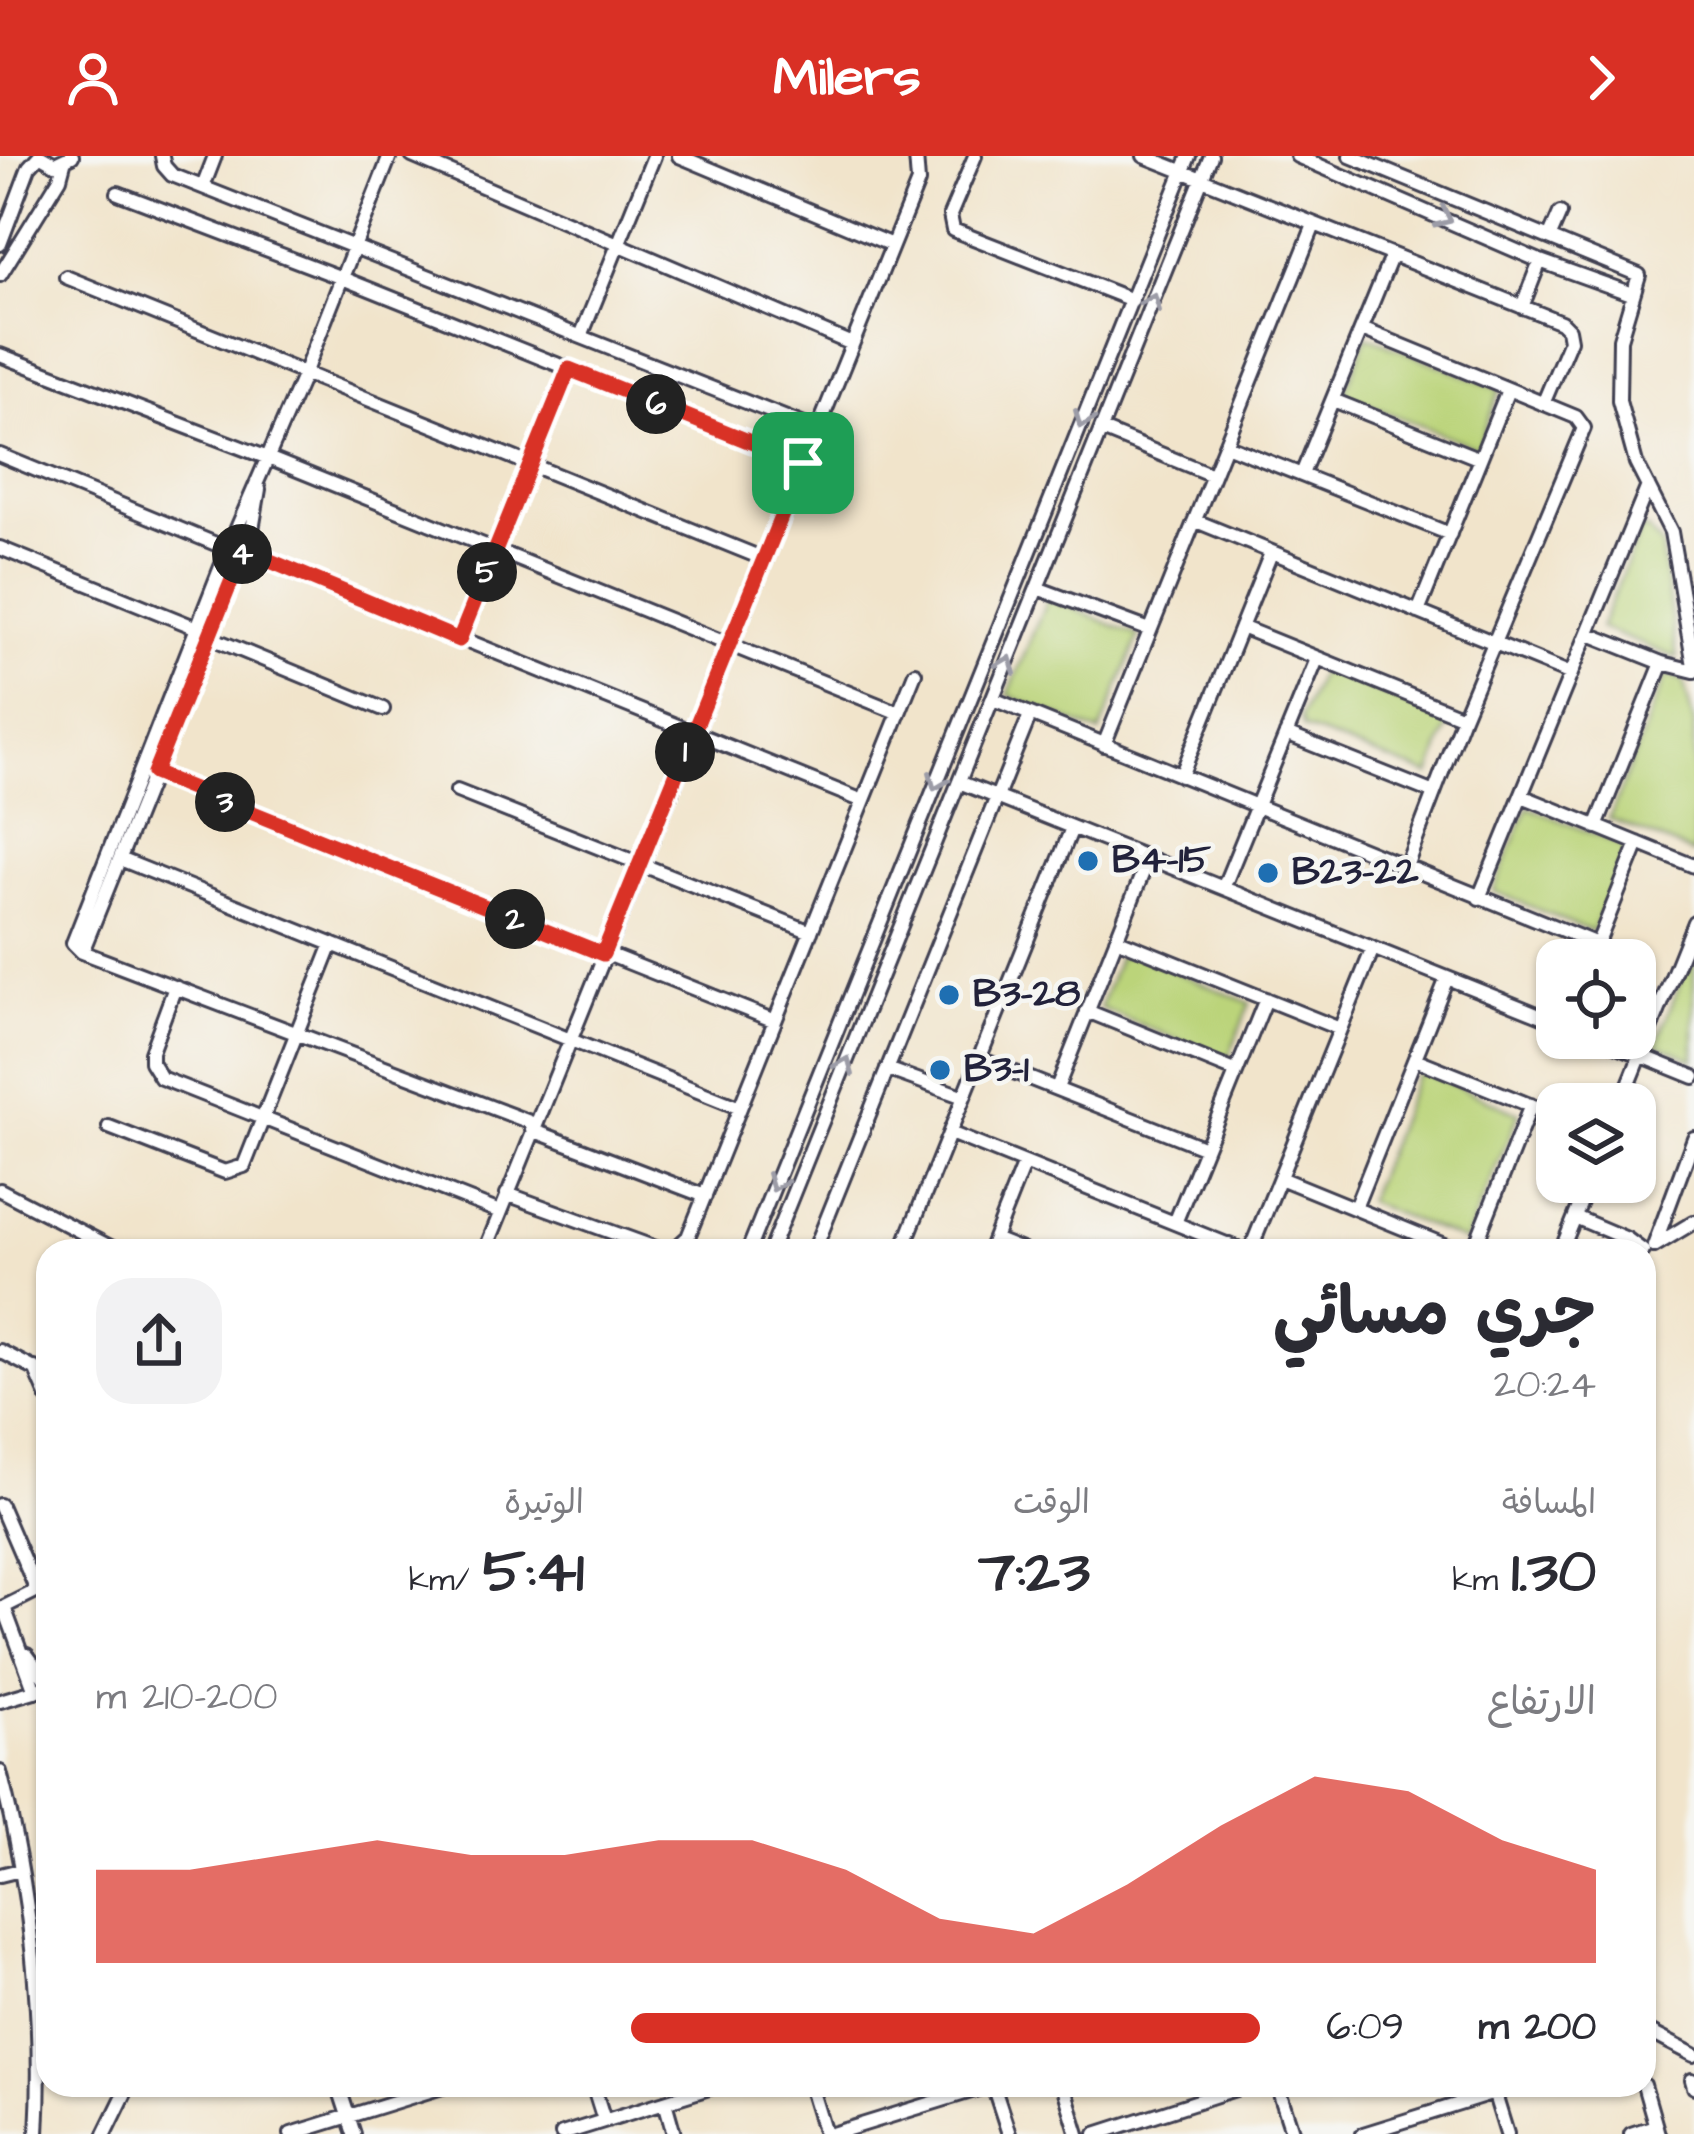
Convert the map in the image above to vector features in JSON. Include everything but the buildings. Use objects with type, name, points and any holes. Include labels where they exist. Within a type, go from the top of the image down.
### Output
[{"type":"street","points":[[0,244],[29,167],[40,156],[51,164],[68,159]]},
{"type":"street","points":[[162,156],[172,175],[817,430]]},
{"type":"street","points":[[203,187],[215,156]]},
{"type":"street","points":[[390,156],[196,628],[74,938],[75,947],[705,1196]]},
{"type":"street","points":[[412,156],[852,344]]},
{"type":"street","points":[[581,336],[654,156]]},
{"type":"street","points":[[680,156],[892,245]]},
{"type":"street","points":[[490,1239],[918,182],[916,156]]},
{"type":"street","points":[[975,156],[950,215],[953,230],[1132,300]]},
{"type":"street","points":[[1144,156],[1561,322],[1570,334],[1543,404]]},
{"type":"street","points":[[753,1239],[1189,156]]},
{"type":"street","points":[[775,1239],[1211,156]]},
{"type":"street","points":[[1297,156],[1540,260],[1632,294]]},
{"type":"street","points":[[1350,156],[1640,275],[1620,339],[1619,401],[1628,441],[1671,532],[1694,669],[1662,663],[1588,634]]},
{"type":"street","points":[[0,275],[68,159]]},
{"type":"street","points":[[1376,188],[1384,169]]},
{"type":"street","points":[[118,193],[803,463]]},
{"type":"street","points":[[1550,236],[1560,213]]},
{"type":"street","points":[[1104,745],[1314,225]]},
{"type":"street","points":[[1301,474],[1391,256]]},
{"type":"street","points":[[1522,307],[1540,260]]},
{"type":"street","points":[[66,277],[764,559]]},
{"type":"street","points":[[1362,329],[1576,416],[1584,435],[1463,717],[1405,869]]},
{"type":"street","points":[[0,355],[898,713]]},
{"type":"street","points":[[459,640],[569,369]]},
{"type":"street","points":[[1418,611],[1508,390]]},
{"type":"street","points":[[1333,400],[1480,459]]},
{"type":"street","points":[[1102,430],[1212,475]]},
{"type":"street","points":[[1226,445],[1450,534]]},
{"type":"street","points":[[0,455],[228,549]]},
{"type":"street","points":[[82,952],[244,550],[258,508],[260,478]]},
{"type":"street","points":[[1058,483],[1076,491]]},
{"type":"street","points":[[1479,898],[1648,486]]},
{"type":"street","points":[[1196,521],[1571,674]]},
{"type":"street","points":[[0,548],[196,628]]},
{"type":"street","points":[[244,550],[863,801]]},
{"type":"street","points":[[1180,776],[1271,553]]},
{"type":"street","points":[[1037,588],[1150,630]]},
{"type":"street","points":[[1241,627],[1463,717]]},
{"type":"street","points":[[209,637],[383,709]]},
{"type":"street","points":[[1224,886],[1317,658]]},
{"type":"street","points":[[1596,827],[1662,663]]},
{"type":"street","points":[[685,1239],[915,673]]},
{"type":"street","points":[[993,699],[1585,939]]},
{"type":"street","points":[[819,1239],[1030,715]]},
{"type":"street","points":[[1286,734],[1434,793]]},
{"type":"street","points":[[154,773],[775,1022]]},
{"type":"street","points":[[959,782],[1536,1014]]},
{"type":"street","points":[[457,791],[811,932]]},
{"type":"street","points":[[1522,796],[1694,866]]},
{"type":"street","points":[[907,1239],[1072,828]]},
{"type":"street","points":[[914,839],[933,847]]},
{"type":"street","points":[[1600,939],[1638,843]]},
{"type":"street","points":[[1057,1088],[1149,857]]},
{"type":"street","points":[[120,859],[740,1108]]},
{"type":"street","points":[[1656,1022],[1694,922]]},
{"type":"street","points":[[1115,939],[1340,1029]]},
{"type":"street","points":[[110,1127],[232,1172],[249,1161],[332,944]]},
{"type":"street","points":[[1252,1239],[1372,949]]},
{"type":"street","points":[[1355,1208],[1447,978]]},
{"type":"street","points":[[175,987],[151,1052],[154,1071],[170,1083],[500,1213]]},
{"type":"street","points":[[1175,1223],[1266,999]]},
{"type":"street","points":[[1088,1011],[1235,1071]]},
{"type":"street","points":[[978,1058],[1205,1148]]},
{"type":"street","points":[[1415,1059],[1536,1108]]},
{"type":"street","points":[[1651,1059],[1694,1077]]},
{"type":"street","points":[[887,1069],[964,1097]]},
{"type":"street","points":[[1478,1239],[1531,1106]]},
{"type":"street","points":[[802,1120],[820,1126]]},
{"type":"street","points":[[950,1133],[1216,1239]]},
{"type":"street","points":[[1651,1239],[1694,1138]]},
{"type":"street","points":[[994,1239],[1024,1163]]},
{"type":"street","points":[[1280,1178],[1430,1239]]},
{"type":"street","points":[[0,1190],[95,1239]]},
{"type":"street","points":[[507,1194],[631,1239]]},
{"type":"street","points":[[1566,1239],[1581,1203]]},
{"type":"street","points":[[1575,1217],[1627,1239]]},
{"type":"street","points":[[1656,1246],[1694,1222]]},
{"type":"street","points":[[0,1351],[36,1369]]},
{"type":"street","points":[[0,1505],[36,1576]]},
{"type":"street","points":[[36,1591],[4,1607],[36,1674]]},
{"type":"street","points":[[0,1701],[36,1690]]},
{"type":"street","points":[[1,1781],[20,1870],[35,2012],[36,2073]]},
{"type":"street","points":[[0,1875],[20,1870]]},
{"type":"street","points":[[1656,2035],[1694,2055]]},
{"type":"street","points":[[36,2097],[37,2134]]},
{"type":"street","points":[[106,2134],[123,2097]]},
{"type":"street","points":[[342,2097],[354,2134]]},
{"type":"street","points":[[291,2134],[411,2097]]},
{"type":"street","points":[[597,2097],[604,2120]]},
{"type":"street","points":[[562,2134],[680,2097]]},
{"type":"street","points":[[814,2097],[828,2134],[953,2097]]},
{"type":"street","points":[[996,2097],[1009,2134]]},
{"type":"street","points":[[1067,2097],[1078,2134]]},
{"type":"street","points":[[1096,2134],[1140,2128],[1218,2097]]},
{"type":"street","points":[[1281,2097],[1293,2134]]},
{"type":"street","points":[[1363,2134],[1470,2097]]},
{"type":"street","points":[[1495,2097],[1507,2134]]},
{"type":"street","points":[[1631,2134],[1657,2130],[1647,2097]]},
{"type":"street","points":[[664,2102],[674,2134]]},
{"type":"street","points":[[887,2117],[892,2134]]},
{"type":"green space","points":[[1367,336],[1500,390],[1477,448],[1344,395]]},
{"type":"green space","points":[[1641,529],[1648,529],[1661,546],[1677,658],[1600,628]]},
{"type":"green space","points":[[1050,599],[1139,636],[1100,733],[1008,695]]},
{"type":"green space","points":[[1327,670],[1449,722],[1430,775],[1304,728],[1300,718],[1320,673]]},
{"type":"green space","points":[[1666,675],[1683,680],[1694,724],[1694,854],[1609,819]]},
{"type":"green space","points":[[1528,807],[1627,848],[1592,932],[1493,891]]},
{"type":"green space","points":[[1694,948],[1694,1060],[1656,1044]]},
{"type":"green space","points":[[1128,952],[1250,1003],[1229,1056],[1222,1058],[1100,1008],[1118,958]]},
{"type":"green space","points":[[1424,1072],[1519,1113],[1466,1239],[1367,1202],[1415,1079]]},
{"type":"place","name":"B4-15","points":[[1088,861]]},
{"type":"place","name":"B23-22","points":[[1268,873]]},
{"type":"place","name":"B3-28","points":[[949,995]]},
{"type":"place","name":"B3-1","points":[[940,1070]]},
{"type":"route","points":[[569,369],[803,463],[603,954],[154,773],[244,550],[459,640],[569,369]]}]
